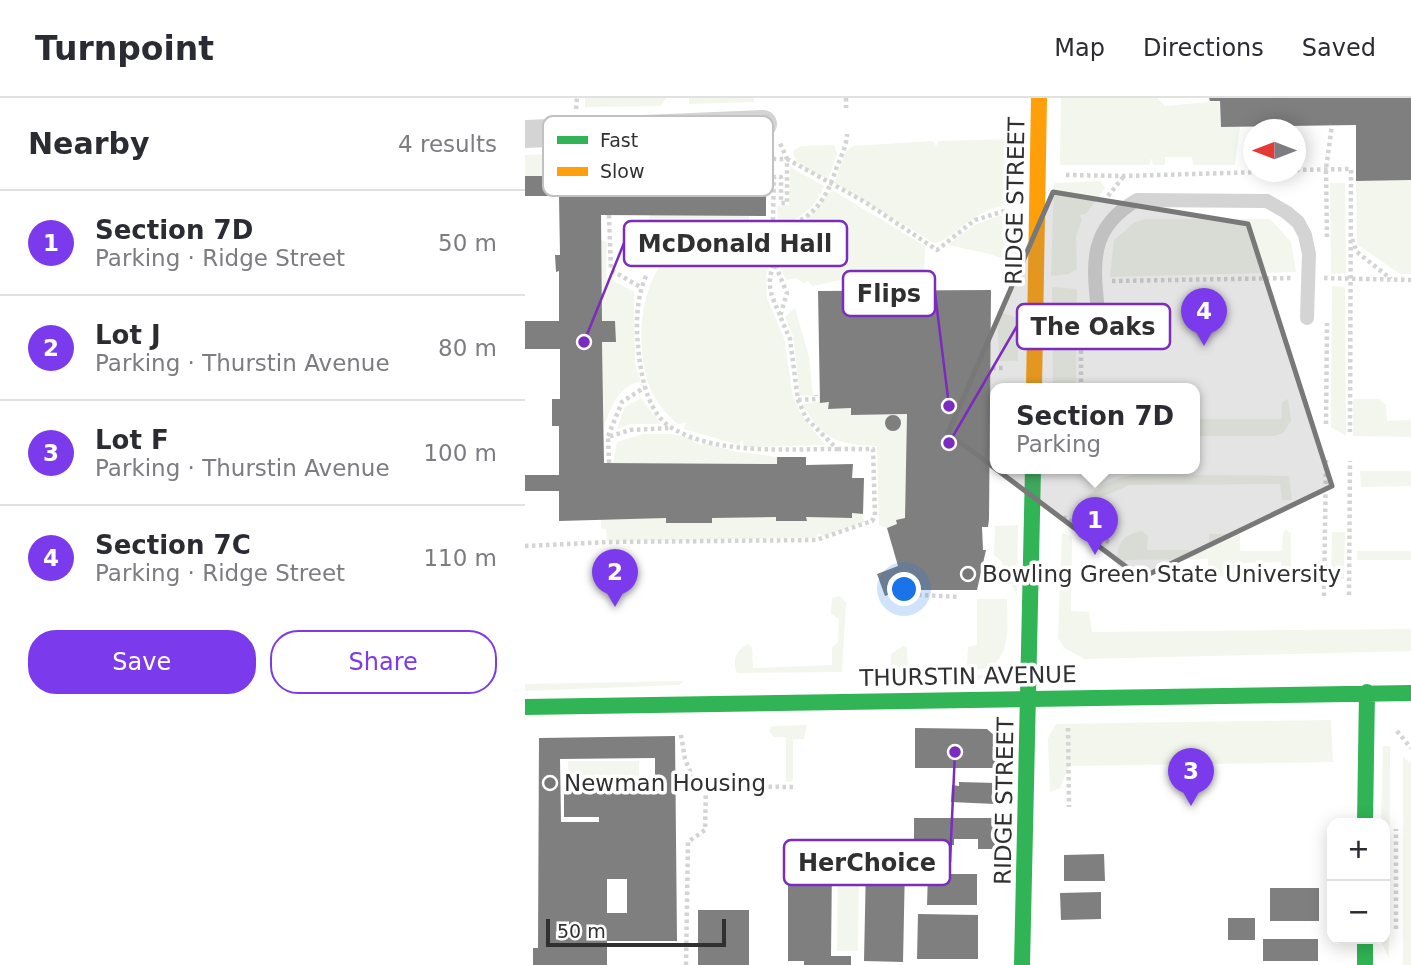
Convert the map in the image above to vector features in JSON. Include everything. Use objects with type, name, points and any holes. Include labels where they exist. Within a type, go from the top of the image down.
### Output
[{"type":"street","name":"RIDGE STREET","points":[[1034,383],[1039,98]]},
{"type":"street","points":[[525,134],[543,133]]},
{"type":"street","name":"RIDGE STREET","points":[[1022,965],[1033,474]]},
{"type":"street","points":[[1365,818],[1367,692]]},
{"type":"street","name":"THURSTIN AVENUE","points":[[525,707],[1411,693]]},
{"type":"street","points":[[1365,944],[1365,965]]},
{"type":"lane","points":[[1099,321],[1095,281],[1097,250],[1104,226],[1119,211],[1137,200],[1266,201],[1286,212],[1298,222],[1305,235],[1309,254],[1307,318]]},
{"type":"path","points":[[846,98],[846,108]]},
{"type":"path","points":[[663,255],[683,237],[700,230],[718,227],[792,226],[812,212],[830,185],[847,134]]},
{"type":"path","points":[[773,136],[786,159],[787,203],[781,203],[781,177],[774,177],[774,265],[787,293],[780,316]]},
{"type":"path","points":[[773,159],[786,159],[865,202],[937,250],[975,220],[1013,210]]},
{"type":"path","points":[[1306,170],[1352,169],[1350,432]]},
{"type":"path","points":[[1060,174],[1124,176],[1243,173]]},
{"type":"path","points":[[609,215],[611,270],[642,288]]},
{"type":"path","points":[[1351,235],[1357,252],[1392,280]]},
{"type":"path","points":[[774,265],[769,277],[769,292],[790,339],[798,400],[806,418],[837,449]]},
{"type":"path","points":[[646,276],[642,288],[637,335],[645,387],[651,402],[670,428]]},
{"type":"path","points":[[1320,277],[1411,280]]},
{"type":"path","points":[[1106,281],[1296,278]]},
{"type":"path","points":[[609,463],[608,437],[622,402],[645,387]]},
{"type":"path","points":[[798,400],[816,399],[816,395]]},
{"type":"path","points":[[525,547],[607,542],[816,540],[872,521],[875,516],[873,449],[752,450],[720,444],[670,428],[630,429],[608,437]]},
{"type":"path","points":[[1324,597],[1326,460]]},
{"type":"path","points":[[1349,595],[1350,461]]},
{"type":"path","points":[[1063,517],[1109,542]]},
{"type":"path","points":[[899,598],[902,594],[960,597]]},
{"type":"path","points":[[1068,723],[1069,807]]},
{"type":"path","points":[[680,725],[685,759],[696,786],[793,787]]},
{"type":"path","points":[[1397,744],[1397,730],[1411,748]]},
{"type":"path","points":[[675,776],[692,777]]},
{"type":"path","points":[[686,965],[688,842],[705,830],[706,786]]},
{"type":"path","points":[[1395,937],[1396,827]]},
{"type":"highlighted area","points":[[1053,192],[1248,224],[1332,486],[1141,578],[948,433]]},
{"type":"shaded area","points":[[585,98],[666,98],[660,106],[585,107]]},
{"type":"shaded area","points":[[689,98],[754,98],[754,102],[689,104]]},
{"type":"shaded area","points":[[1061,98],[1157,98],[1165,106],[1220,101],[1221,127],[1240,127],[1235,165],[1193,165],[1192,157],[1165,157],[1165,165],[1153,165],[1151,158],[1149,165],[1060,165]]},
{"type":"shaded area","points":[[1014,139],[1014,196],[1009,205],[986,211],[948,237],[934,243],[834,183],[846,151],[854,146],[933,141],[936,146],[939,141]]},
{"type":"shaded area","points":[[834,145],[837,154],[828,179],[800,165],[794,156],[794,150],[801,146]]},
{"type":"shaded area","points":[[543,154],[543,176],[525,176],[525,155]]},
{"type":"shaded area","points":[[790,167],[824,186],[817,200],[806,212],[779,225],[777,206],[789,205]]},
{"type":"shaded area","points":[[1411,180],[1411,274],[1400,274],[1357,244],[1356,181]]},
{"type":"shaded area","points":[[1101,181],[1105,188],[1086,214],[1079,215],[1082,219],[1076,237],[1077,269],[1069,274],[1051,276],[1054,183]]},
{"type":"shaded area","points":[[1330,183],[1345,183],[1346,273],[1331,274]]},
{"type":"shaded area","points":[[832,190],[925,246],[924,273],[869,274],[812,286],[808,281],[804,283],[796,278],[787,280],[776,256],[775,244],[779,231],[796,227],[803,222]]},
{"type":"shaded area","points":[[650,215],[749,216],[749,222],[710,224],[688,229],[655,249],[647,224]]},
{"type":"shaded area","points":[[999,216],[1020,216],[1019,264],[990,254],[948,245],[974,225]]},
{"type":"shaded area","points":[[1146,219],[1270,219],[1291,242],[1296,272],[1110,277],[1114,240],[1135,222]]},
{"type":"shaded area","points":[[722,231],[752,231],[768,240],[770,265],[766,274],[767,298],[784,338],[793,397],[801,414],[825,445],[750,447],[744,446],[742,439],[739,445],[684,429],[686,423],[678,424],[674,421],[653,395],[645,372],[642,351],[644,306],[650,285],[660,266],[673,251],[694,238]]},
{"type":"shaded area","points":[[601,240],[607,242],[606,277],[634,292],[635,365],[641,381],[621,392],[604,427],[602,342],[616,341],[615,321],[602,321]]},
{"type":"shaded area","points":[[1332,286],[1345,287],[1346,436],[1331,427]]},
{"type":"shaded area","points":[[1052,287],[1077,289],[1076,383],[1053,383]]},
{"type":"shaded area","points":[[795,308],[809,357],[813,396],[800,395],[793,336],[785,317]]},
{"type":"shaded area","points":[[997,311],[1018,318],[1018,361],[999,361]]},
{"type":"shaded area","points":[[820,394],[820,403],[829,402],[829,409],[851,408],[851,415],[907,414],[905,518],[896,520],[897,524],[887,528],[879,525],[877,446],[841,442],[824,432],[802,404],[818,402]]},
{"type":"shaded area","points":[[641,398],[661,424],[631,424],[617,429],[625,407]]},
{"type":"shaded area","points":[[1288,399],[1291,421],[1283,433],[1275,436],[1200,436],[1200,419],[1281,419],[1282,402]]},
{"type":"shaded area","points":[[1353,399],[1379,399],[1386,405],[1387,421],[1411,420],[1411,437],[1353,436]]},
{"type":"shaded area","points":[[643,434],[671,434],[695,439],[694,442],[702,445],[704,443],[733,451],[777,457],[777,464],[613,463],[617,442]]},
{"type":"shaded area","points":[[1360,471],[1411,471],[1411,486],[1361,487]]},
{"type":"shaded area","points":[[1138,474],[1289,476],[1292,500],[1282,500],[1280,484],[1130,485],[1099,498],[1086,509],[1099,523],[1097,527],[1074,512],[1087,497],[1102,486]]},
{"type":"shaded area","points":[[852,513],[863,514],[864,522],[824,536],[818,533],[817,537],[812,538],[607,541],[606,529],[601,528],[601,517],[666,518],[667,523],[712,523],[712,518],[776,517],[776,521],[806,521],[806,517],[851,518]]},
{"type":"shaded area","points":[[1018,525],[1017,596],[1001,561],[994,555],[995,526]]},
{"type":"shaded area","points":[[1286,529],[1291,534],[1291,575],[1286,580],[1282,576],[1281,562],[1241,563],[1241,577],[1208,576],[1208,559],[1126,560],[1126,575],[1122,579],[1117,573],[1120,545],[1133,533],[1142,531],[1148,536],[1147,550],[1209,550],[1209,534],[1240,534],[1240,551],[1282,551],[1283,533]]},
{"type":"shaded area","points":[[1332,532],[1345,532],[1344,579],[1331,579]]},
{"type":"shaded area","points":[[1062,533],[1072,537],[1071,611],[1089,612],[1092,632],[1411,629],[1411,651],[1084,659],[1065,648],[1058,638]]},
{"type":"shaded area","points":[[1357,551],[1411,551],[1411,560],[1357,560]]},
{"type":"shaded area","points":[[840,596],[846,602],[842,672],[737,673],[736,656],[748,644],[752,648],[753,668],[832,665],[832,647],[838,642],[839,619],[831,614],[832,598]]},
{"type":"shaded area","points":[[977,599],[1007,599],[1006,640],[1000,658],[993,665],[984,669],[891,671],[891,654],[903,646],[907,648],[908,667],[967,667],[968,647],[977,645]]},
{"type":"shaded area","points":[[983,675],[985,678],[971,682],[901,683],[893,677]]},
{"type":"shaded area","points":[[684,681],[679,685],[525,691],[525,684]]},
{"type":"shaded area","points":[[1331,720],[1333,762],[1069,766],[1060,788],[1050,792],[1048,738],[1056,724]]},
{"type":"shaded area","points":[[807,725],[804,739],[793,739],[793,781],[786,782],[786,737],[774,737],[769,731],[772,726]]},
{"type":"shaded area","points":[[1383,746],[1390,746],[1390,818],[1381,818]]},
{"type":"shaded area","points":[[1403,757],[1411,763],[1411,965],[1403,965]]},
{"type":"shaded area","points":[[568,761],[639,761],[639,783],[568,784]]},
{"type":"shaded area","points":[[838,861],[859,861],[858,951],[837,951]]},
{"type":"shaded area","points":[[1382,944],[1389,944],[1389,959]]},
{"type":"building","points":[[1209,98],[1411,98],[1411,180],[1356,181],[1356,125],[1306,126],[1306,119],[1243,119],[1243,127],[1221,127],[1220,101],[1210,101]]},
{"type":"building","points":[[525,176],[543,176],[543,196],[525,196]]},
{"type":"building","points":[[559,196],[766,196],[766,216],[601,215],[602,321],[615,321],[616,342],[602,342],[604,463],[777,464],[777,457],[806,457],[806,465],[853,464],[852,478],[864,478],[863,514],[852,513],[852,518],[806,517],[807,521],[776,521],[776,517],[712,518],[712,523],[666,523],[666,518],[559,521],[559,491],[525,491],[525,475],[559,475],[559,426],[552,426],[552,399],[560,399],[560,349],[525,349],[525,321],[559,321],[559,271],[556,272],[555,255],[560,255]]},
{"type":"building","points":[[991,290],[989,519],[988,527],[982,527],[983,550],[986,550],[977,590],[901,590],[885,596],[877,574],[898,566],[887,528],[897,524],[896,520],[905,518],[907,414],[851,415],[851,408],[828,409],[829,402],[820,403],[818,291]]},
{"type":"building","points":[[893,415],[899,417],[899,429],[893,431],[887,429],[885,423],[887,417]]},
{"type":"building","points":[[915,728],[987,729],[996,737],[996,768],[915,768]]},
{"type":"building","points":[[675,736],[677,941],[607,941],[607,965],[533,965],[533,948],[538,948],[539,738]],"holes":[[[655,758],[655,789],[564,790],[564,817],[599,817],[599,822],[561,822],[560,759]],[[607,879],[627,879],[627,913],[607,913]]]},
{"type":"building","points":[[959,782],[996,783],[995,804],[951,802],[952,785],[959,786]]},
{"type":"building","points":[[914,818],[995,818],[995,849],[978,849],[978,839],[954,839],[954,845],[914,845]]},
{"type":"building","points":[[1104,854],[1105,881],[1064,881],[1064,855]]},
{"type":"building","points":[[788,863],[832,863],[831,956],[851,956],[851,965],[804,965],[804,961],[788,961]]},
{"type":"building","points":[[866,864],[905,865],[903,962],[864,961]]},
{"type":"building","points":[[928,874],[977,874],[977,905],[927,905]]},
{"type":"building","points":[[1270,888],[1319,888],[1319,921],[1270,921]]},
{"type":"building","points":[[1101,892],[1101,919],[1061,920],[1060,893]]},
{"type":"building","points":[[698,910],[749,910],[749,965],[698,965]]},
{"type":"building","points":[[918,914],[978,915],[978,959],[917,959]]},
{"type":"building","points":[[1228,918],[1255,918],[1255,940],[1228,940]]},
{"type":"building","points":[[1263,939],[1318,939],[1318,961],[1263,961]]},
{"type":"traffic: fast","points":[[1022,965],[1033,474]]},
{"type":"traffic: fast","points":[[1365,818],[1367,692]]},
{"type":"traffic: fast","points":[[525,707],[1411,693]]},
{"type":"traffic: fast","points":[[1365,944],[1365,965]]},
{"type":"traffic: slow","points":[[1034,383],[1039,98]]},
{"type":"place","name":"McDonald Hall","points":[[584,342]]},
{"type":"place","name":"Section 7C","points":[[1204,346]]},
{"type":"place","name":"Flips","points":[[949,406]]},
{"type":"place","name":"The Oaks","points":[[949,443]]},
{"type":"place","name":"Section 7D","points":[[1095,555]]},
{"type":"place","name":"Bowling Green State University","points":[[968,574]]},
{"type":"place","name":"Lot J","points":[[615,607]]},
{"type":"place","name":"HerChoice","points":[[955,752]]},
{"type":"place","name":"Newman Housing","points":[[550,783]]},
{"type":"place","name":"Lot F","points":[[1191,806]]}]
